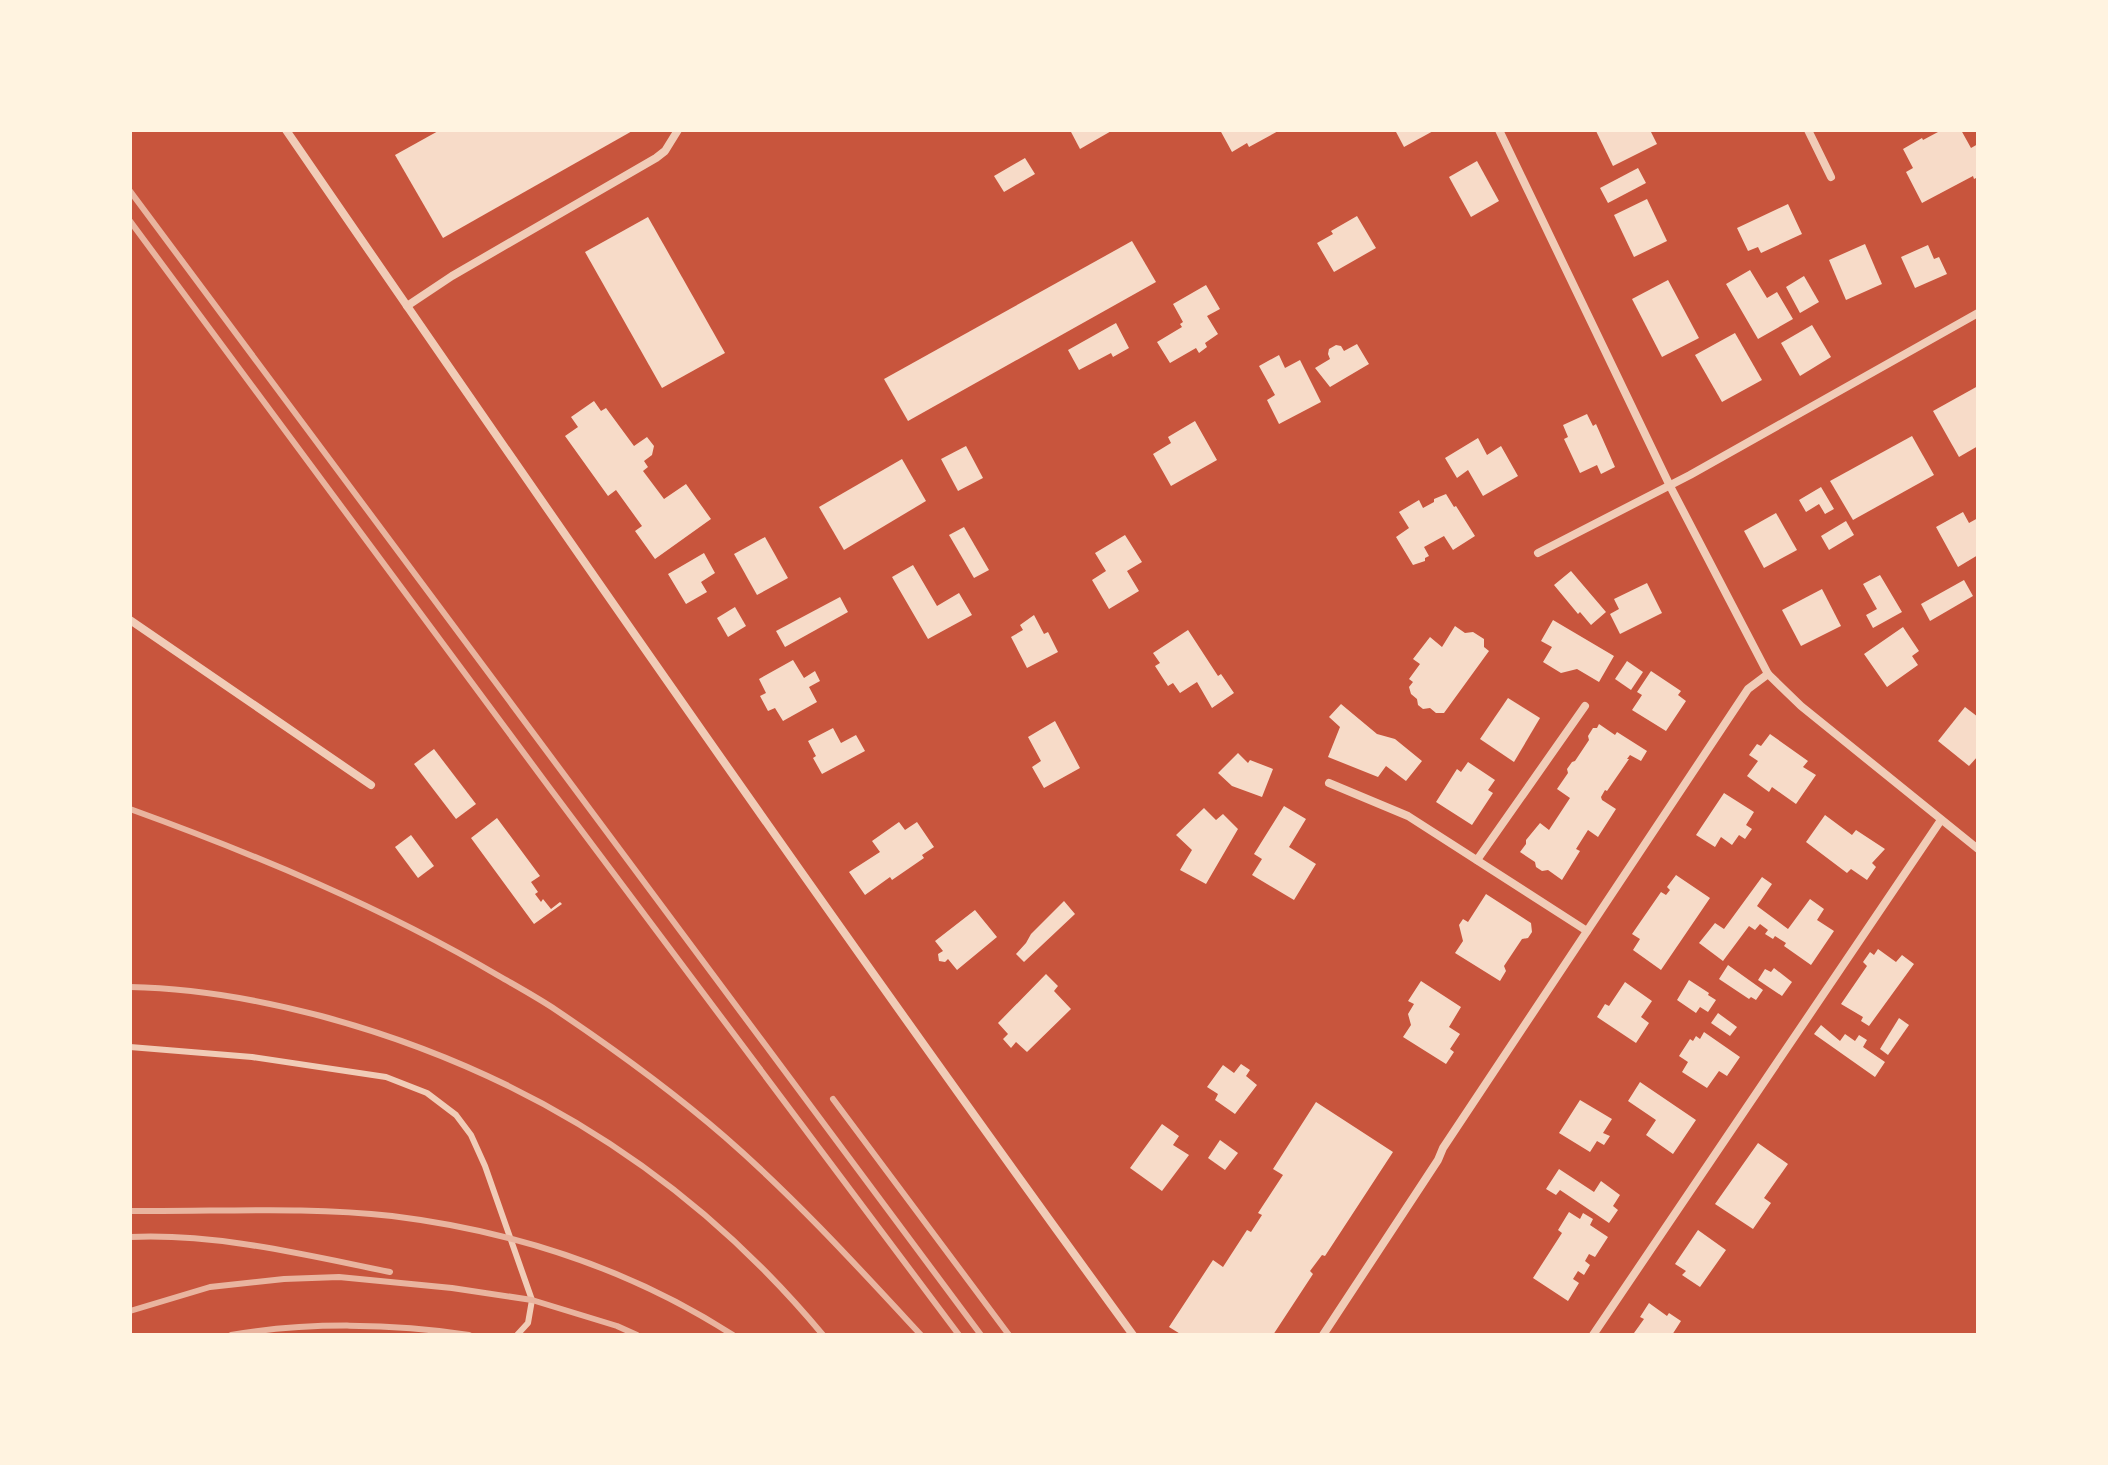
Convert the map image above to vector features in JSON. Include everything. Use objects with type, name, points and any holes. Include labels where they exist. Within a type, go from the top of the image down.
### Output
[{"type":"street","points":[[286,130],[666,682],[1133,1335]]},
{"type":"street","points":[[407,306],[452,276],[656,158],[665,151],[678,130]]},
{"type":"street","points":[[1499,130],[1670,486],[1768,674],[1784,692],[1978,849]]},
{"type":"street","points":[[1808,130],[1831,177]]},
{"type":"street","points":[[1538,553],[1670,486],[1978,313]]},
{"type":"street","points":[[130,620],[371,785]]},
{"type":"street","points":[[1323,1335],[1443,1148],[1748,689],[1768,674]]},
{"type":"street","points":[[1477,860],[1585,706]]},
{"type":"street","points":[[1329,783],[1408,816],[1587,931]]},
{"type":"street","points":[[1593,1335],[1941,820]]},
{"type":"lane","points":[[130,1047],[252,1057],[386,1077],[427,1093],[441,1102],[464,1125],[481,1156],[532,1300],[528,1323],[517,1335]]},
{"type":"building","points":[[440,130],[634,130],[443,238],[395,155]]},
{"type":"building","points":[[1070,130],[1113,130],[1080,149]]},
{"type":"building","points":[[1220,130],[1280,130],[1249,147],[1247,143],[1232,152]]},
{"type":"building","points":[[1395,130],[1435,130],[1404,147]]},
{"type":"building","points":[[1598,130],[1650,130],[1657,144],[1613,166]]},
{"type":"building","points":[[1937,130],[1961,130],[1971,148],[1978,144],[1978,177],[1974,179],[1973,176],[1922,203],[1906,172],[1913,168],[1903,149]]},
{"type":"building","points":[[1025,158],[1035,174],[1004,192],[994,176]]},
{"type":"building","points":[[1477,161],[1499,201],[1471,217],[1449,177]]},
{"type":"building","points":[[1638,168],[1646,183],[1608,203],[1600,188]]},
{"type":"building","points":[[1647,199],[1667,241],[1634,257],[1614,215]]},
{"type":"building","points":[[1788,204],[1802,234],[1761,253],[1758,247],[1748,251],[1737,228]]},
{"type":"building","points":[[1357,216],[1376,248],[1334,272],[1317,243]]},
{"type":"building","points":[[648,217],[725,353],[662,388],[585,252]]},
{"type":"building","points":[[1132,241],[1156,282],[908,421],[884,379]]},
{"type":"building","points":[[1865,244],[1882,284],[1846,300],[1829,260]]},
{"type":"building","points":[[1928,245],[1934,259],[1939,257],[1947,274],[1915,288],[1901,257]]},
{"type":"building","points":[[1750,270],[1767,298],[1777,292],[1793,319],[1758,339],[1726,284]]},
{"type":"building","points":[[1804,276],[1819,302],[1800,313],[1786,287]]},
{"type":"building","points":[[1668,280],[1699,338],[1662,357],[1632,299]]},
{"type":"building","points":[[1206,285],[1220,309],[1207,316],[1218,334],[1205,343],[1207,347],[1199,353],[1196,348],[1170,363],[1157,342],[1182,327],[1180,324],[1183,322],[1173,304]]},
{"type":"building","points":[[1116,323],[1129,348],[1113,357],[1111,353],[1079,370],[1068,350]]},
{"type":"building","points":[[1812,325],[1831,357],[1800,376],[1781,343]]},
{"type":"building","points":[[1735,333],[1762,380],[1722,402],[1695,355]]},
{"type":"building","points":[[1357,344],[1369,364],[1330,387],[1315,368],[1330,359],[1329,349],[1336,345],[1344,351]]},
{"type":"building","points":[[1279,355],[1285,368],[1300,360],[1321,402],[1279,424],[1267,400],[1275,395],[1259,366]]},
{"type":"building","points":[[1978,386],[1978,446],[1959,457],[1933,411]]},
{"type":"building","points":[[594,401],[601,411],[606,408],[634,446],[647,437],[654,446],[652,455],[644,461],[648,467],[643,471],[664,499],[686,484],[711,519],[655,559],[635,531],[642,526],[616,490],[608,496],[565,436],[578,427],[571,417]]},
{"type":"building","points":[[1587,414],[1593,426],[1596,424],[1615,467],[1601,474],[1597,465],[1580,473],[1564,439],[1568,437],[1563,425]]},
{"type":"building","points":[[1195,421],[1217,460],[1171,486],[1153,454],[1171,443],[1168,437]]},
{"type":"building","points":[[1912,436],[1934,475],[1853,520],[1830,481]]},
{"type":"building","points":[[1478,438],[1487,455],[1501,446],[1518,476],[1483,496],[1468,470],[1457,478],[1445,458]]},
{"type":"building","points":[[966,446],[983,478],[958,491],[941,459]]},
{"type":"building","points":[[902,459],[926,501],[844,550],[819,507]]},
{"type":"building","points":[[1821,487],[1834,509],[1825,514],[1819,504],[1806,512],[1799,500]]},
{"type":"building","points":[[1446,494],[1475,536],[1453,550],[1444,536],[1424,547],[1429,556],[1413,565],[1396,537],[1409,528],[1399,512],[1419,500],[1423,508]]},
{"type":"building","points":[[1963,512],[1969,523],[1978,518],[1978,555],[1958,567],[1936,527]]},
{"type":"building","points":[[1776,513],[1797,550],[1764,568],[1744,531]]},
{"type":"building","points":[[1846,521],[1854,535],[1829,550],[1821,536]]},
{"type":"building","points":[[964,527],[989,570],[974,578],[949,535]]},
{"type":"building","points":[[1125,535],[1142,562],[1127,571],[1139,591],[1109,609],[1092,580],[1106,571],[1095,553]]},
{"type":"building","points":[[765,537],[788,578],[757,595],[734,554]]},
{"type":"building","points":[[704,553],[715,573],[701,582],[707,592],[686,604],[668,574]]},
{"type":"building","points":[[913,565],[937,606],[959,593],[972,615],[928,639],[892,577]]},
{"type":"building","points":[[1571,571],[1606,612],[1591,625],[1554,585]]},
{"type":"building","points":[[1880,575],[1902,612],[1873,628],[1866,615],[1877,609],[1863,584]]},
{"type":"building","points":[[1964,580],[1973,596],[1930,621],[1921,604]]},
{"type":"building","points":[[1647,583],[1662,613],[1620,634],[1610,614],[1619,609],[1614,599]]},
{"type":"building","points":[[1822,589],[1841,626],[1801,646],[1782,610]]},
{"type":"building","points":[[840,597],[848,612],[785,647],[776,631]]},
{"type":"building","points":[[735,607],[746,626],[728,637],[717,618]]},
{"type":"building","points":[[1034,615],[1044,634],[1048,632],[1058,652],[1027,668],[1011,637],[1023,630],[1020,625]]},
{"type":"building","points":[[1553,620],[1614,656],[1599,682],[1577,669],[1561,673],[1543,662],[1552,647],[1541,641]]},
{"type":"building","points":[[1455,626],[1484,639],[1484,647],[1489,651],[1444,713],[1436,713],[1430,708],[1423,709],[1411,694],[1409,687],[1413,682],[1409,679],[1420,664],[1413,659],[1430,637],[1442,647]]},
{"type":"building","points":[[1903,627],[1919,651],[1912,656],[1918,665],[1887,687],[1864,654]]},
{"type":"building","points":[[1188,630],[1218,676],[1221,674],[1234,693],[1212,708],[1197,682],[1180,693],[1173,683],[1168,686],[1155,666],[1160,663],[1153,653]]},
{"type":"building","points":[[793,660],[804,678],[815,671],[820,681],[809,687],[817,702],[783,721],[775,708],[768,711],[760,696],[766,693],[759,679]]},
{"type":"building","points":[[1627,661],[1643,672],[1631,690],[1615,679]]},
{"type":"building","points":[[1651,671],[1681,691],[1678,695],[1686,701],[1666,731],[1632,710],[1642,695],[1637,692]]},
{"type":"building","points":[[1508,698],[1540,718],[1514,762],[1480,739]]},
{"type":"building","points":[[1341,704],[1377,734],[1395,739],[1422,761],[1406,781],[1386,766],[1378,777],[1328,757],[1340,727],[1329,717]]},
{"type":"building","points":[[1965,707],[1978,717],[1978,756],[1969,766],[1938,741]]},
{"type":"building","points":[[1055,721],[1080,768],[1044,788],[1032,767],[1041,761],[1028,737]]},
{"type":"building","points":[[1599,724],[1647,751],[1641,761],[1630,755],[1605,790],[1602,800],[1616,809],[1598,837],[1588,830],[1576,849],[1580,851],[1562,880],[1548,870],[1542,871],[1536,867],[1535,862],[1520,852],[1540,823],[1549,830],[1570,798],[1557,789],[1568,773],[1567,769],[1589,740],[1593,728]]},
{"type":"building","points":[[833,728],[841,743],[856,735],[865,751],[822,774],[808,741]]},
{"type":"building","points":[[1770,734],[1808,761],[1803,767],[1816,775],[1796,804],[1772,787],[1769,792],[1747,776],[1758,761],[1749,755]]},
{"type":"building","points":[[434,749],[476,804],[456,819],[414,764]]},
{"type":"building","points":[[1238,753],[1248,763],[1250,760],[1273,769],[1262,797],[1232,786],[1218,773]]},
{"type":"building","points":[[1468,762],[1495,780],[1488,790],[1493,793],[1472,825],[1436,802],[1457,769],[1461,772]]},
{"type":"building","points":[[1724,793],[1754,812],[1746,825],[1752,829],[1745,839],[1739,835],[1732,845],[1721,837],[1715,847],[1696,835]]},
{"type":"building","points":[[1284,806],[1306,819],[1289,847],[1316,864],[1294,900],[1252,875],[1262,859],[1254,854]]},
{"type":"building","points":[[1204,808],[1216,820],[1223,814],[1238,829],[1206,884],[1180,870],[1192,850],[1176,835]]},
{"type":"building","points":[[1825,815],[1852,835],[1856,830],[1885,849],[1872,863],[1876,867],[1867,880],[1851,869],[1847,873],[1806,842]]},
{"type":"building","points":[[497,818],[540,876],[531,882],[541,902],[543,899],[551,909],[560,902],[562,904],[534,924],[471,838]]},
{"type":"building","points":[[899,822],[905,830],[917,822],[934,847],[922,855],[924,858],[865,895],[849,872],[880,852],[872,841]]},
{"type":"building","points":[[411,835],[434,866],[418,878],[395,847]]},
{"type":"building","points":[[1676,875],[1710,898],[1661,970],[1633,950],[1640,939],[1632,934],[1661,892],[1666,895],[1670,890],[1667,887]]},
{"type":"building","points":[[1762,877],[1772,884],[1757,906],[1788,929],[1810,899],[1824,909],[1817,920],[1834,931],[1811,965],[1784,946],[1786,943],[1765,934],[1768,930],[1760,924],[1755,930],[1749,926],[1723,961],[1699,943],[1715,923],[1724,929]]},
{"type":"building","points":[[1486,894],[1531,923],[1532,932],[1528,938],[1522,939],[1504,966],[1506,971],[1500,981],[1455,953],[1463,941],[1459,925],[1463,919],[1468,922]]},
{"type":"building","points":[[1064,901],[1075,914],[1024,962],[1016,954]]},
{"type":"building","points":[[975,910],[997,937],[957,970],[948,959],[939,961],[938,954],[943,951],[935,941]]},
{"type":"building","points":[[1878,949],[1896,962],[1902,955],[1914,964],[1869,1026],[1861,1021],[1863,1017],[1841,1004],[1867,966],[1863,962],[1870,952],[1874,955]]},
{"type":"building","points":[[1728,965],[1763,990],[1756,1000],[1749,999],[1719,979]]},
{"type":"building","points":[[1774,968],[1792,982],[1782,996],[1758,980],[1765,969],[1771,972]]},
{"type":"building","points":[[1046,974],[1058,986],[1054,991],[1071,1009],[1027,1052],[1016,1042],[1011,1048],[1003,1039],[1008,1034],[998,1023]]},
{"type":"building","points":[[1689,980],[1716,1000],[1708,1012],[1700,1007],[1696,1013],[1677,1000]]},
{"type":"building","points":[[1421,981],[1461,1007],[1449,1027],[1460,1034],[1450,1049],[1454,1052],[1446,1064],[1403,1037],[1411,1025],[1408,1014],[1414,1004],[1408,1001]]},
{"type":"building","points":[[1625,982],[1652,1001],[1641,1017],[1649,1023],[1636,1043],[1597,1017],[1605,1004],[1609,1006]]},
{"type":"building","points":[[1718,1013],[1737,1027],[1730,1036],[1711,1023]]},
{"type":"building","points":[[1899,1018],[1909,1025],[1888,1055],[1880,1049]]},
{"type":"building","points":[[1821,1025],[1840,1041],[1845,1034],[1855,1041],[1859,1035],[1867,1040],[1863,1047],[1885,1062],[1875,1077],[1814,1034]]},
{"type":"building","points":[[1704,1032],[1740,1057],[1727,1076],[1719,1071],[1707,1088],[1682,1072],[1688,1062],[1679,1056],[1690,1039],[1693,1041],[1696,1036],[1700,1039]]},
{"type":"building","points":[[1241,1064],[1250,1070],[1246,1076],[1257,1085],[1235,1114],[1215,1100],[1218,1094],[1207,1087],[1223,1065],[1234,1073]]},
{"type":"building","points":[[1640,1082],[1696,1120],[1673,1154],[1646,1135],[1656,1120],[1628,1101]]},
{"type":"building","points":[[1580,1100],[1612,1119],[1603,1133],[1610,1136],[1604,1145],[1597,1141],[1590,1152],[1559,1133]]},
{"type":"building","points":[[1316,1102],[1393,1152],[1325,1256],[1322,1255],[1310,1271],[1313,1274],[1273,1335],[1182,1335],[1169,1327],[1213,1260],[1223,1267],[1247,1230],[1251,1232],[1262,1215],[1258,1213],[1283,1175],[1273,1169]]},
{"type":"building","points":[[1162,1124],[1179,1136],[1173,1145],[1189,1155],[1162,1191],[1130,1168]]},
{"type":"building","points":[[1220,1140],[1238,1153],[1225,1170],[1208,1158]]},
{"type":"building","points":[[1758,1143],[1788,1164],[1764,1198],[1771,1203],[1753,1229],[1715,1204]]},
{"type":"building","points":[[1559,1169],[1594,1192],[1601,1181],[1620,1195],[1613,1206],[1618,1210],[1609,1223],[1560,1190],[1556,1195],[1546,1189]]},
{"type":"building","points":[[1569,1212],[1580,1219],[1583,1213],[1593,1219],[1590,1225],[1608,1237],[1595,1257],[1589,1254],[1585,1261],[1590,1265],[1584,1275],[1578,1271],[1573,1279],[1579,1283],[1568,1301],[1533,1278],[1562,1233],[1558,1230]]},
{"type":"building","points":[[1698,1230],[1726,1250],[1700,1287],[1682,1275],[1686,1271],[1675,1264]]},
{"type":"building","points":[[1649,1303],[1667,1316],[1669,1313],[1681,1321],[1672,1335],[1634,1333],[1644,1319],[1640,1317]]},
{"type":"railway","points":[[130,191],[981,1335]]},
{"type":"railway","points":[[130,221],[959,1335]]},
{"type":"railway","points":[[130,809],[272,864],[364,905],[455,951],[556,1010],[684,1103],[751,1160],[921,1335]]},
{"type":"railway","points":[[130,987],[226,996],[321,1016],[466,1066],[533,1098],[598,1136],[659,1178],[717,1225],[823,1335]]},
{"type":"railway","points":[[833,1099],[1009,1335]]},
{"type":"railway","points":[[130,1211],[294,1210],[359,1213],[482,1232],[570,1256],[612,1272],[733,1335]]},
{"type":"railway","points":[[130,1237],[228,1242],[390,1272]]},
{"type":"railway","points":[[130,1311],[210,1287],[339,1277],[452,1288],[532,1300],[637,1335]]},
{"type":"railway","points":[[231,1335],[319,1326],[411,1328],[469,1335]]}]
